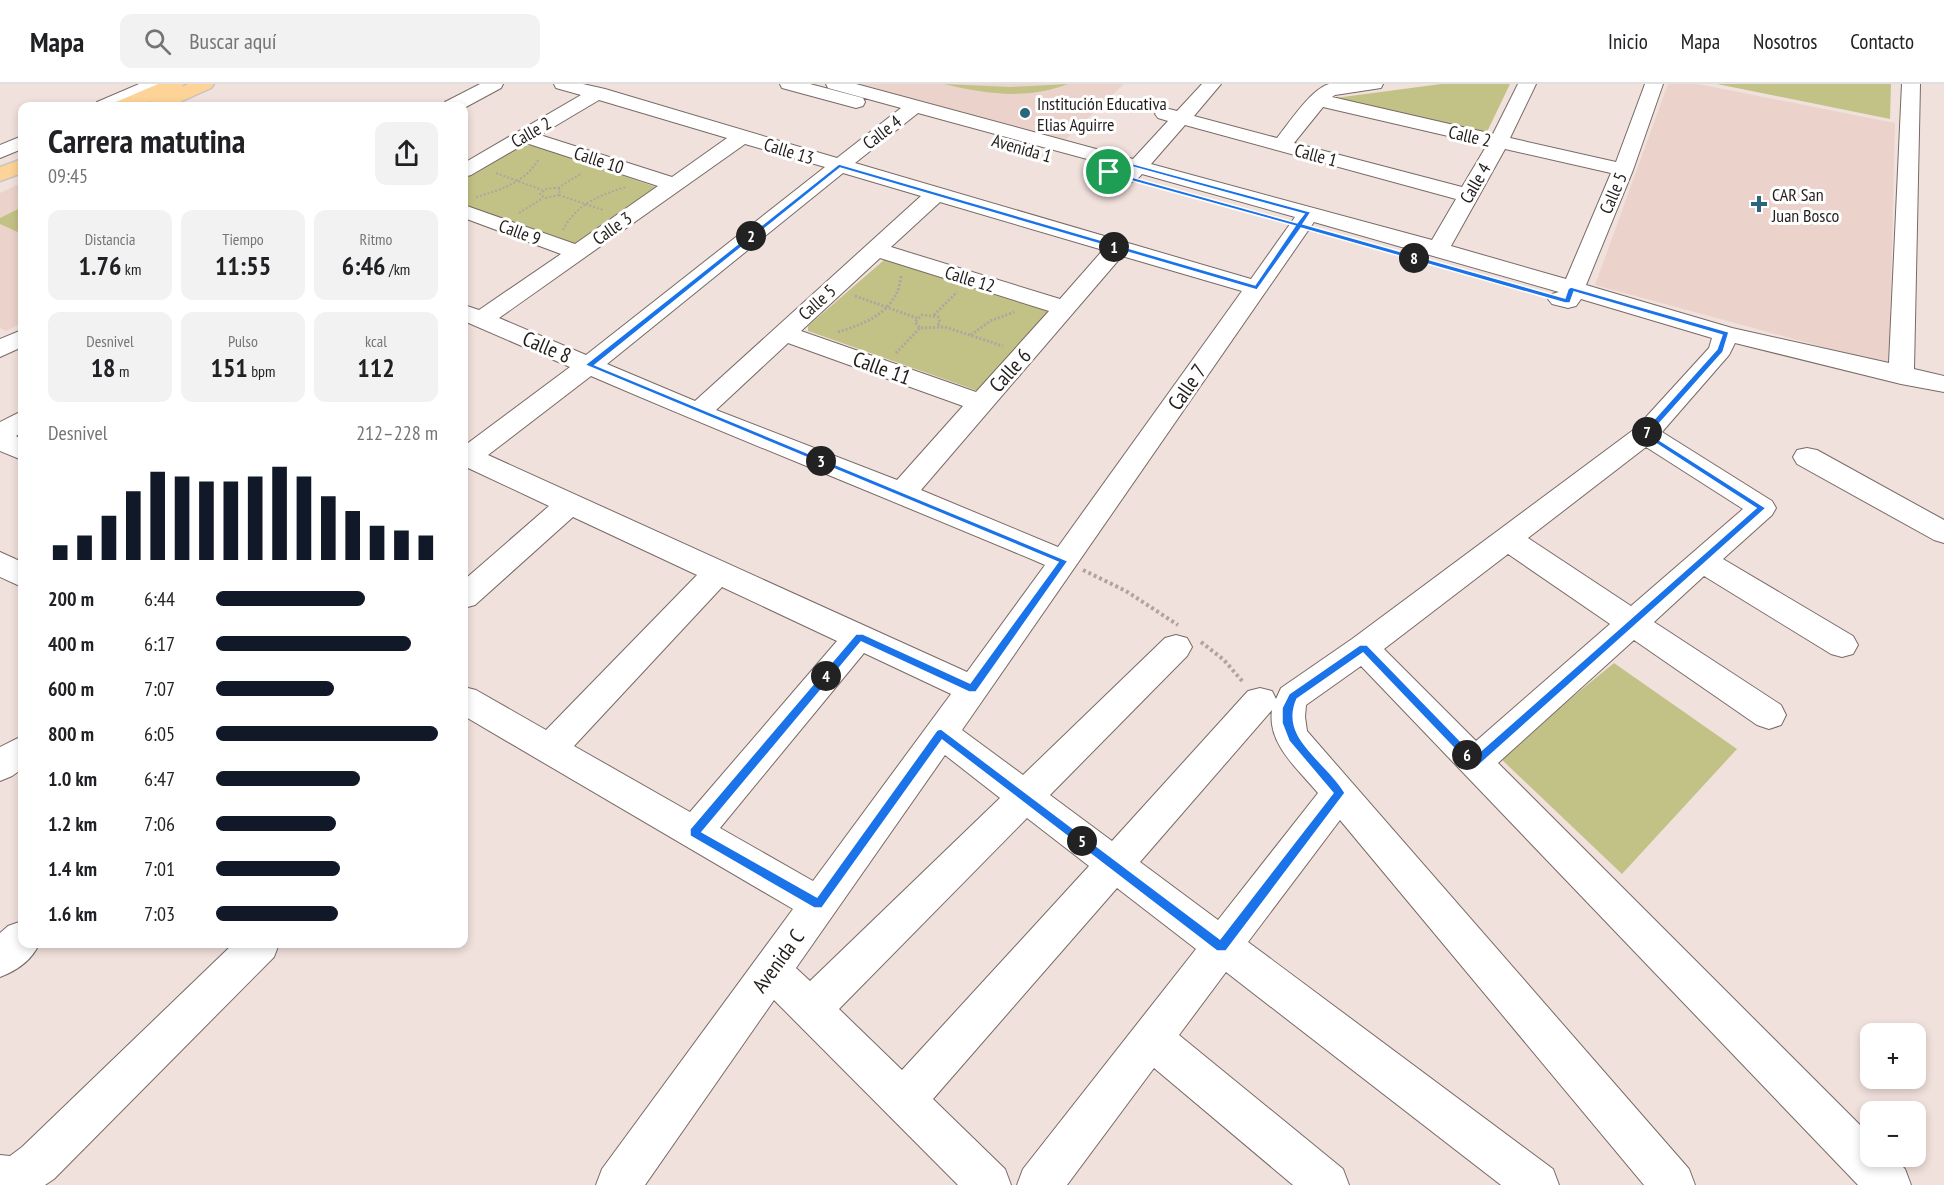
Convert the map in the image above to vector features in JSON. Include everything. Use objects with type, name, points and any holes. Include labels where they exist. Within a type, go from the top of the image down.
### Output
[{"type":"main road","points":[[132,102],[174,84]]},
{"type":"main road","points":[[162,102],[204,84]]},
{"type":"main road","points":[[0,161],[18,153]]},
{"type":"main road","points":[[0,175],[18,167]]},
{"type":"street","points":[[113,102],[155,84]]},
{"type":"street","points":[[460,102],[494,84]]},
{"type":"street","name":"Calle 13","points":[[563,84],[1257,288]]},
{"type":"street","name":"Avenida 1","points":[[789,84],[910,110],[1569,295]]},
{"type":"street","name":"Avenida 1","points":[[835,84],[910,110]]},
{"type":"street","points":[[1173,116],[1193,84]]},
{"type":"street","points":[[1124,169],[1173,116],[1212,84]]},
{"type":"street","points":[[1281,146],[1318,100],[1329,90],[1374,84]]},
{"type":"street","name":"Calle 4","points":[[1438,249],[1498,143],[1527,84]]},
{"type":"street","name":"Calle 5","points":[[1569,295],[1623,170],[1654,84]]},
{"type":"street","points":[[1901,376],[1911,84]]},
{"type":"street","name":"Calle 2","points":[[468,169],[598,93]]},
{"type":"street","name":"Calle 2","points":[[1318,100],[1623,170]]},
{"type":"street","name":"Calle 4","points":[[468,456],[589,365],[910,110]]},
{"type":"street","name":"Calle 1","points":[[1173,116],[1467,195]]},
{"type":"street","name":"Calle 10","points":[[524,136],[674,184]]},
{"type":"street","name":"Calle 3","points":[[473,315],[570,245],[674,184],[742,137]]},
{"type":"street","points":[[0,152],[18,144]]},
{"type":"street","name":"Calle 5","points":[[698,412],[937,193]]},
{"type":"street","name":"Calle 9","points":[[469,204],[570,245]]},
{"type":"street","name":"Avenida 1","points":[[1304,219],[1438,249],[1569,295]]},
{"type":"street","name":"Calle 7","points":[[1064,561],[1304,219]]},
{"type":"street","name":"Calle 6","points":[[902,493],[1117,248]]},
{"type":"street","name":"Calle 12","points":[[875,249],[1065,308]]},
{"type":"street","points":[[1569,295],[1901,376],[1944,384]]},
{"type":"street","name":"Calle 8","points":[[473,315],[698,412],[902,493],[1064,561]]},
{"type":"street","name":"Calle 11","points":[[784,333],[980,403]]},
{"type":"street","points":[[1656,1177],[1292,738],[1287,723],[1287,708],[1293,697],[1363,648],[1645,434],[1720,350],[1726,334]]},
{"type":"street","points":[[0,349],[18,339]]},
{"type":"street","points":[[0,434],[18,423]]},
{"type":"street","points":[[1474,763],[1762,508],[1645,434]]},
{"type":"street","points":[[0,439],[18,449]]},
{"type":"street","points":[[1807,458],[1944,532]]},
{"type":"street","points":[[468,459],[972,689]]},
{"type":"street","points":[[468,593],[569,504]]},
{"type":"street","points":[[1508,538],[1768,715]]},
{"type":"street","name":"Avenida C","points":[[618,1185],[1064,561]]},
{"type":"street","points":[[1702,561],[1842,645]]},
{"type":"street","points":[[0,563],[18,574]]},
{"type":"street","points":[[549,749],[718,572]]},
{"type":"street","points":[[694,833],[860,637]]},
{"type":"street","points":[[810,1009],[1176,646]]},
{"type":"street","points":[[1363,648],[1889,1185]]},
{"type":"street","points":[[903,1101],[1260,701]]},
{"type":"street","points":[[468,702],[818,904]]},
{"type":"street","points":[[941,734],[1537,1185]]},
{"type":"street","points":[[0,766],[18,753]]},
{"type":"street","points":[[1039,1185],[1339,793]]},
{"type":"street","points":[[0,958],[18,942]]},
{"type":"street","points":[[0,1177],[3,1180],[14,1178],[27,1172],[38,1163],[256,948]]},
{"type":"street","points":[[771,970],[989,1185]]},
{"type":"street","points":[[1151,1038],[1327,1185]]},
{"type":"path","points":[[469,204],[518,181],[533,169],[541,151]]},
{"type":"path","points":[[487,170],[543,190],[558,188],[590,168]]},
{"type":"path","points":[[570,245],[566,223],[584,204],[610,192],[633,186]]},
{"type":"path","points":[[558,188],[561,191],[559,195]]},
{"type":"path","points":[[543,190],[540,194],[544,197]]},
{"type":"path","points":[[519,213],[544,197],[559,195],[607,212]]},
{"type":"path","points":[[833,333],[867,321],[887,308],[900,290],[901,273]]},
{"type":"path","points":[[934,315],[963,286]]},
{"type":"path","points":[[857,288],[849,294],[917,318],[924,314],[934,315],[940,320],[938,325]]},
{"type":"path","points":[[970,335],[990,321],[1017,311]]},
{"type":"path","points":[[917,318],[915,322],[920,327],[927,329],[938,325],[1014,349]]},
{"type":"path","points":[[891,357],[920,327]]},
{"type":"shaded area","name":"Institución Educativa Elias Aguirre","points":[[848,84],[1124,84],[1063,142]]},
{"type":"shaded area","points":[[944,84],[1010,87],[1068,84],[1037,92],[1006,94]]},
{"type":"shaded area","points":[[1441,84],[1510,84],[1486,134],[1335,98]]},
{"type":"shaded area","name":"CAR San Juan Bosco","points":[[1668,84],[1698,84],[1895,123],[1889,365],[1595,285]]},
{"type":"shaded area","points":[[1717,84],[1891,84],[1890,119]]},
{"type":"shaded area","points":[[533,145],[659,188],[574,247],[468,207],[468,177],[522,146]]},
{"type":"shaded area","points":[[18,184],[18,325],[6,331],[0,328],[0,193]]},
{"type":"shaded area","points":[[18,209],[18,232],[0,224],[0,218]]},
{"type":"shaded area","points":[[889,259],[1050,312],[978,391],[808,331],[808,326],[884,260]]},
{"type":"shaded area","points":[[1614,663],[1737,749],[1622,874],[1499,757]]},
{"type":"place","name":"Institución Educativa Elias Aguirre","points":[[1025,113]]},
{"type":"place","name":"CAR San Juan Bosco","points":[[1759,204]]},
{"type":"route","points":[[1109,172],[1121,162],[1309,213],[1299,225],[1568,301],[1571,289],[1726,334],[1720,350],[1645,434],[1762,508],[1474,763],[1363,648],[1293,697],[1287,708],[1287,723],[1292,738],[1339,793],[1222,947],[941,734],[818,904],[694,833],[860,637],[972,689],[1064,561],[902,493],[698,412],[589,365],[839,166],[1257,288],[1299,225],[1109,172]]}]
